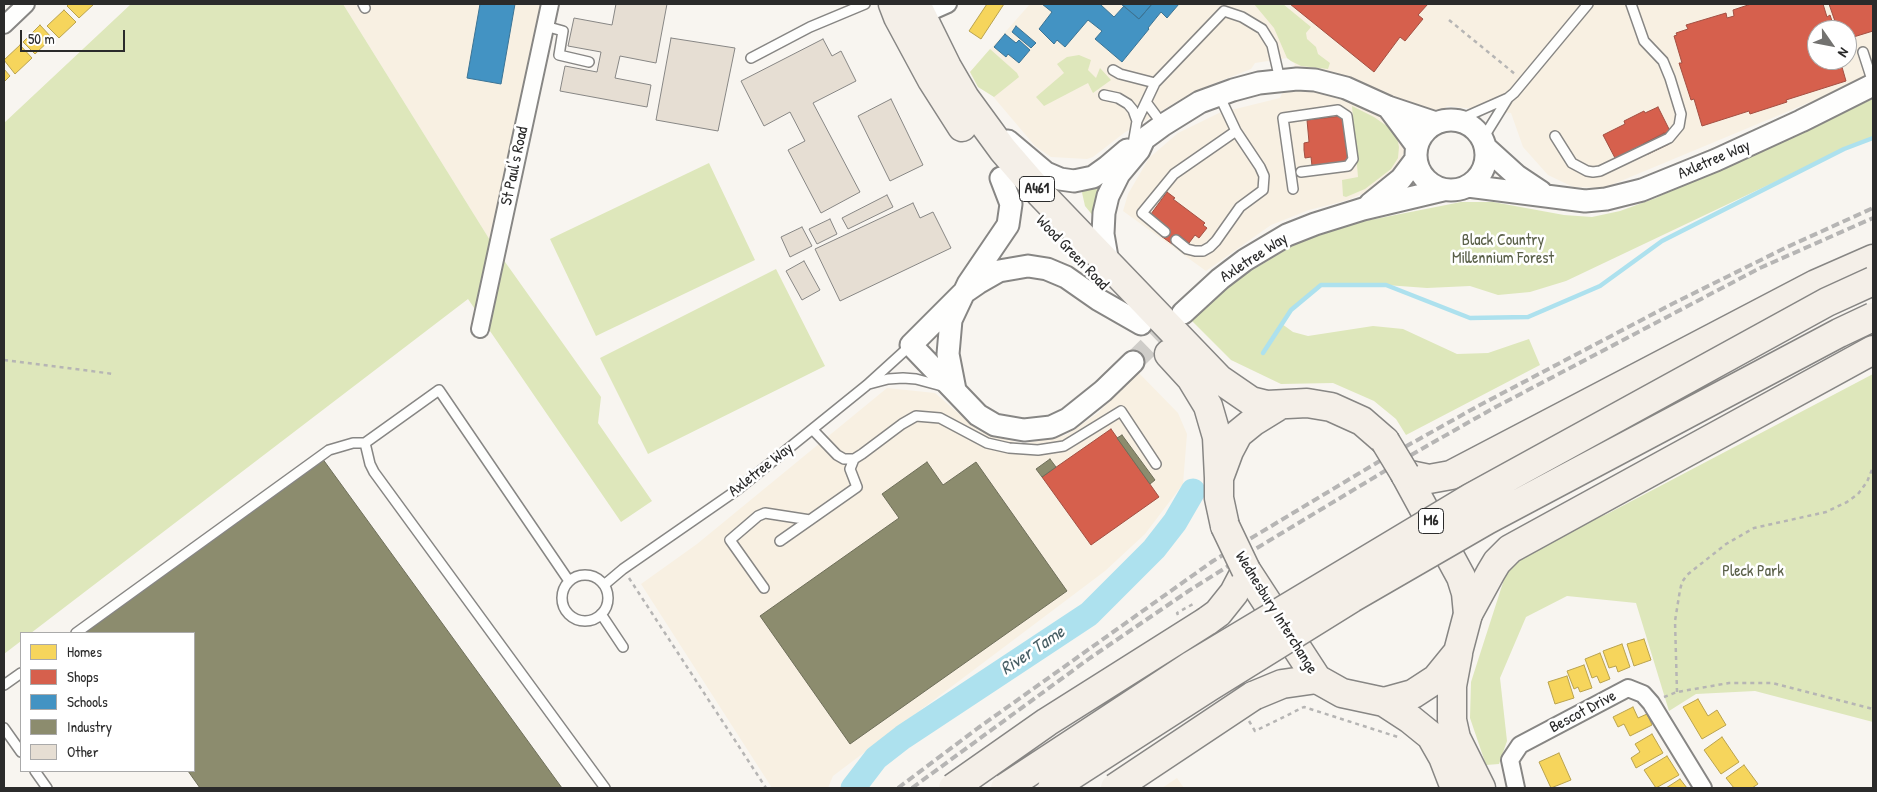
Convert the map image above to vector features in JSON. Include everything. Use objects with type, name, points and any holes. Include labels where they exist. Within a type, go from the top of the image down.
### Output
[{"type":"highway","name":"Wood Green Road","points":[[893,4],[898,18],[947,105],[968,136],[1002,178],[1067,249],[1192,378],[1202,393],[1212,417],[1217,437],[1219,478]]},
{"type":"highway","name":"Wood Green Road","points":[[918,10],[978,118],[1020,171],[1218,379],[1251,400],[1267,405],[1280,405]]},
{"type":"highway","points":[[1405,474],[1429,478],[1451,475],[1816,284],[1873,259]]},
{"type":"highway","name":"M6","points":[[1005,788],[1192,664],[1472,497],[1827,302],[1873,280]]},
{"type":"highway","name":"M6","points":[[1052,788],[1352,598],[1487,520],[1838,333],[1873,317]]},
{"type":"highway","points":[[1468,614],[1497,562],[1510,549],[1873,350]]},
{"type":"highway","name":"Wednesbury Interchange","points":[[1307,403],[1331,407],[1362,421],[1385,441],[1461,577],[1466,593],[1468,614],[1458,652],[1436,679],[1414,694],[1384,702],[1342,693],[1317,679],[1246,570],[1225,526],[1219,498],[1219,478],[1229,451],[1238,434],[1254,421],[1280,405],[1307,403]]},
{"type":"highway","points":[[953,788],[1047,722],[1207,622],[1218,613],[1234,592],[1246,570]]},
{"type":"highway","points":[[1458,652],[1452,686],[1452,720],[1466,783]]},
{"type":"highway","points":[[1115,788],[1253,696],[1282,684],[1317,679]]},
{"type":"highway","points":[[1384,702],[1431,736],[1443,757],[1466,783]]},
{"type":"street","points":[[4,25],[26,4]]},
{"type":"street","name":"St Paul's Road","points":[[480,329],[550,4]]},
{"type":"street","points":[[918,10],[948,4]]},
{"type":"street","points":[[978,118],[1046,173],[1074,181],[1093,177],[1107,167],[1138,135],[1163,125],[1184,111],[1219,94],[1280,80],[1297,79],[1328,82],[1362,94],[1388,107],[1446,122],[1467,124],[1476,131],[1484,143],[1485,165],[1481,173],[1468,186],[1452,191],[1433,186],[1424,179],[1418,170],[1416,152],[1388,107]]},
{"type":"street","name":"Axletree Way","points":[[1468,186],[1585,201],[1606,199],[1642,190],[1716,160],[1873,84]]},
{"type":"street","points":[[1416,152],[1424,132],[1446,122]]},
{"type":"street","points":[[1108,263],[1103,234],[1104,213],[1108,196],[1119,174],[1139,150],[1138,135]]},
{"type":"street","name":"Axletree Way","points":[[1484,143],[1517,176],[1545,195]]},
{"type":"street","name":"Axletree Way","points":[[1363,209],[1401,179],[1416,152]]},
{"type":"street","name":"Axletree Way","points":[[956,392],[948,354],[948,337],[962,294],[1008,225],[1011,204],[1002,178]]},
{"type":"street","name":"Axletree Way","points":[[1183,313],[1220,279],[1260,250],[1287,235],[1363,209],[1443,190]]},
{"type":"street","name":"Axletree Way","points":[[911,345],[962,294],[978,283],[999,271],[1028,266],[1047,269],[1066,277],[1141,324]]},
{"type":"street","points":[[911,345],[978,415],[995,425],[1012,429],[1037,430],[1051,426],[1074,415],[1104,391],[1133,362]]},
{"type":"street","name":"Bescot Drive","points":[[1516,788],[1510,760],[1520,745],[1628,688],[1643,694],[1651,703],[1704,788]]},
{"type":"lane","points":[[751,58],[810,26],[865,4]]},
{"type":"lane","points":[[1484,143],[1508,98],[1524,82],[1588,4]]},
{"type":"lane","points":[[1555,136],[1572,163],[1593,172],[1669,138],[1679,126],[1681,114],[1670,78],[1663,61],[1644,41],[1631,4]]},
{"type":"lane","points":[[1138,135],[1146,102],[1155,83],[1224,7],[1262,29],[1272,44],[1280,80]]},
{"type":"lane","points":[[545,26],[563,31],[559,55],[589,62]]},
{"type":"lane","points":[[1863,52],[1873,84]]},
{"type":"lane","points":[[1113,70],[1120,74],[1155,83]]},
{"type":"lane","points":[[1176,240],[1187,249],[1202,251],[1216,241],[1240,207],[1263,190],[1264,176],[1260,167],[1236,132],[1219,94]]},
{"type":"lane","points":[[1104,95],[1118,98],[1128,104],[1136,116],[1138,135]]},
{"type":"lane","points":[[1446,122],[1508,98]]},
{"type":"lane","points":[[1128,104],[1146,102]]},
{"type":"lane","points":[[1146,102],[1163,125]]},
{"type":"lane","points":[[1293,189],[1283,118],[1338,110],[1347,116],[1353,159],[1348,166],[1301,172]]},
{"type":"lane","points":[[1165,232],[1142,213],[1174,174],[1236,132]]},
{"type":"lane","name":"Axletree Way","points":[[604,585],[623,569],[736,490],[813,430],[911,345]]},
{"type":"lane","points":[[867,385],[888,379],[916,379],[944,386],[956,392]]},
{"type":"lane","points":[[77,632],[329,450],[353,443],[365,443],[439,390],[569,581]]},
{"type":"lane","points":[[780,541],[857,487],[850,469],[854,459],[916,416],[940,418],[987,443],[1009,448],[1038,450],[1064,446],[1121,411],[1156,464]]},
{"type":"lane","points":[[813,430],[837,455],[844,459],[854,459]]},
{"type":"lane","points":[[365,443],[374,472],[605,788]]},
{"type":"lane","points":[[764,588],[730,540],[758,516],[765,513],[810,520]]},
{"type":"lane","points":[[592,576],[604,585],[608,600],[601,614],[588,621],[581,621],[568,614],[562,601],[562,594],[569,581],[576,577],[592,576]]},
{"type":"lane","points":[[601,614],[623,647]]},
{"type":"lane","points":[[4,685],[20,674]]},
{"type":"lane","points":[[4,728],[20,751]]},
{"type":"lane","points":[[35,772],[47,788]]},
{"type":"path","points":[[1448,20],[1524,82]]},
{"type":"path","points":[[4,360],[114,374]]},
{"type":"path","points":[[1677,692],[1675,621],[1682,582],[1687,575],[1726,544],[1754,528],[1826,512],[1847,502],[1867,482],[1873,467]]},
{"type":"path","points":[[623,569],[766,788]]},
{"type":"path","points":[[1651,703],[1677,692],[1729,683],[1772,683],[1873,709]]},
{"type":"path","points":[[1255,731],[1304,707],[1404,740]]},
{"type":"shaded area","points":[[343,4],[542,4],[493,245]]},
{"type":"shaded area","points":[[1030,4],[1873,4],[1873,74],[1844,88],[1604,188],[1573,187],[1548,175],[1523,147],[1511,113],[1447,106],[1404,152],[1391,181],[1348,200],[1309,210],[1271,225],[1206,271],[1123,211],[1128,194],[1149,158],[1178,133],[1219,113],[1280,98],[1295,64],[1287,58],[1255,63],[1251,69],[1195,91],[1124,133],[1093,157],[1087,159],[1051,157],[1035,146],[991,94],[978,87],[970,72]]},
{"type":"shaded area","points":[[1138,372],[1178,413],[1187,434],[1183,484],[1145,534],[1105,571],[833,776],[828,788],[772,788],[641,584],[697,544],[887,388],[935,393],[979,431],[1022,444],[1066,435],[1098,413]]},
{"type":"shaded area","points":[[1177,778],[1184,788],[1162,788]]},
{"type":"green space","points":[[131,4],[343,4],[493,245],[601,397],[598,423],[652,501],[621,522],[468,299],[32,632],[20,632],[20,642],[4,654],[4,123]]},
{"type":"green space","points":[[1254,4],[1283,4],[1311,27],[1306,33],[1307,39],[1316,47],[1318,54],[1330,63],[1328,69],[1301,66],[1287,58],[1274,28]]},
{"type":"green space","points":[[990,49],[1019,77],[994,97],[978,87],[970,72]]},
{"type":"green space","points":[[1079,55],[1091,60],[1088,70],[1096,78],[1100,68],[1111,80],[1093,93],[1088,83],[1044,106],[1036,97],[1064,73],[1057,64],[1067,57]]},
{"type":"green space","name":"Black Country Millennium Forest","points":[[1873,99],[1873,138],[1844,149],[1566,281],[1530,292],[1498,295],[1470,286],[1427,288],[1386,285],[1321,285],[1291,310],[1282,324],[1293,332],[1308,336],[1373,326],[1403,329],[1457,354],[1488,353],[1529,339],[1540,365],[1406,435],[1396,419],[1374,401],[1333,383],[1281,384],[1231,360],[1192,321],[1212,300],[1244,275],[1296,244],[1345,225],[1461,202],[1493,202],[1564,215],[1592,217],[1620,211],[1656,198],[1746,154]]},
{"type":"green space","points":[[1352,106],[1374,117],[1391,129],[1397,137],[1399,147],[1398,158],[1391,169],[1365,189],[1346,197],[1343,196],[1342,180],[1358,177]]},
{"type":"green space","points":[[709,163],[755,260],[596,336],[550,239]]},
{"type":"green space","points":[[1104,181],[1096,200],[1094,217],[1085,206],[1081,188]]},
{"type":"green space","points":[[776,269],[825,366],[648,454],[600,358]]},
{"type":"green space","name":"Pleck Park","points":[[1873,374],[1873,722],[1755,691],[1696,694],[1669,711],[1636,603],[1567,596],[1526,617],[1500,678],[1507,741],[1499,764],[1486,765],[1470,718],[1471,682],[1508,567],[1533,545],[1607,514]]},
{"type":"building: Homes","points":[[69,4],[94,4],[79,18],[67,6]]},
{"type":"building: Homes","points":[[987,4],[1004,4],[981,39],[969,31]]},
{"type":"building: Homes","points":[[64,10],[76,22],[59,38],[47,26]]},
{"type":"building: Homes","points":[[40,25],[52,38],[35,54],[23,42]]},
{"type":"building: Homes","points":[[20,45],[32,58],[15,74],[4,60]]},
{"type":"building: Homes","points":[[4,69],[10,76],[4,82]]},
{"type":"building: Homes","points":[[1644,639],[1651,660],[1634,666],[1627,644]]},
{"type":"building: Homes","points":[[1622,644],[1630,667],[1618,672],[1616,666],[1609,668],[1603,651]]},
{"type":"building: Homes","points":[[1600,653],[1610,679],[1600,683],[1597,676],[1592,678],[1585,659]]},
{"type":"building: Homes","points":[[1584,665],[1592,688],[1580,692],[1578,687],[1574,689],[1567,671]]},
{"type":"building: Homes","points":[[1567,676],[1574,698],[1555,704],[1548,682]]},
{"type":"building: Homes","points":[[1698,699],[1708,716],[1717,710],[1726,725],[1702,739],[1683,707]]},
{"type":"building: Homes","points":[[1633,707],[1638,718],[1647,714],[1652,725],[1630,736],[1624,724],[1618,727],[1613,717]]},
{"type":"building: Homes","points":[[1652,734],[1663,753],[1636,768],[1631,758],[1640,752],[1635,744]]},
{"type":"building: Homes","points":[[1722,737],[1739,762],[1721,774],[1704,750]]},
{"type":"building: Homes","points":[[1559,753],[1571,780],[1551,788],[1539,762]]},
{"type":"building: Homes","points":[[1667,756],[1679,775],[1656,788],[1644,770]]},
{"type":"building: Homes","points":[[1744,765],[1758,784],[1752,788],[1734,788],[1726,778]]},
{"type":"building: Homes","points":[[1680,779],[1687,788],[1666,788]]},
{"type":"building: Shops","points":[[1290,4],[1428,4],[1418,15],[1423,19],[1405,41],[1400,37],[1374,72]]},
{"type":"building: Shops","points":[[1751,4],[1823,4],[1827,17],[1830,15],[1832,20],[1807,20],[1807,70],[1843,70],[1846,81],[1786,100],[1787,102],[1750,114],[1749,111],[1702,126],[1694,99],[1691,100],[1679,63],[1682,63],[1674,36],[1677,35],[1676,33],[1688,29],[1686,25],[1726,13],[1727,18],[1734,16],[1733,10]]},
{"type":"building: Shops","points":[[1829,4],[1873,4],[1873,31],[1857,36],[1857,20],[1835,20]]},
{"type":"building: Shops","points":[[1658,107],[1670,131],[1615,158],[1603,135],[1625,124],[1624,121],[1644,111],[1645,113]]},
{"type":"building: Shops","points":[[1342,116],[1348,161],[1312,166],[1311,157],[1305,158],[1304,150],[1304,143],[1309,142],[1307,120]]},
{"type":"building: Shops","points":[[1664,133],[1669,144],[1648,154],[1643,144]]},
{"type":"building: Shops","points":[[1167,192],[1175,198],[1173,199],[1205,223],[1203,225],[1207,228],[1199,238],[1195,235],[1189,243],[1179,235],[1172,244],[1161,236],[1168,228],[1151,214]]},
{"type":"building: Shops","points":[[1111,429],[1159,497],[1091,545],[1042,477]]},
{"type":"building: Schools","points":[[480,4],[515,4],[501,84],[467,78]]},
{"type":"building: Schools","points":[[1042,4],[1102,4],[1114,17],[1124,6],[1139,19],[1152,4],[1179,4],[1167,18],[1161,12],[1122,62],[1095,39],[1102,31],[1088,20],[1065,47],[1057,40],[1054,44],[1039,29],[1052,12]]},
{"type":"building: Schools","points":[[1121,4],[1152,4],[1139,19]]},
{"type":"building: Schools","points":[[1016,26],[1036,43],[1031,48],[1012,32]]},
{"type":"building: Schools","points":[[1005,34],[1016,43],[1019,40],[1030,50],[1019,63],[1008,54],[1006,57],[994,47]]},
{"type":"building: Industry","points":[[1122,435],[1155,480],[1150,484],[1117,438]]},
{"type":"building: Industry","points":[[322,458],[562,788],[200,788],[189,772],[195,772],[195,632],[86,632]]},
{"type":"building: Industry","points":[[1050,459],[1056,467],[1042,477],[1036,469]]},
{"type":"building: Industry","points":[[927,462],[943,485],[976,462],[1067,591],[850,744],[760,616],[899,518],[882,494]]},
{"type":"building: Other","points":[[616,4],[667,4],[656,63],[620,56],[615,78],[651,85],[647,107],[560,91],[565,66],[597,72],[601,52],[568,46],[574,18],[612,25]]},
{"type":"building: Other","points":[[671,38],[735,48],[718,131],[656,120]]},
{"type":"building: Other","points":[[823,39],[832,56],[841,51],[856,81],[813,103],[860,192],[821,213],[788,150],[805,141],[790,112],[764,126],[741,81]]},
{"type":"building: Other","points":[[891,99],[923,165],[890,181],[858,116]]},
{"type":"building: Other","points":[[887,195],[893,207],[848,229],[842,218]]},
{"type":"building: Other","points":[[913,203],[920,218],[933,212],[951,248],[840,301],[815,249]]},
{"type":"building: Other","points":[[830,219],[837,234],[817,244],[809,229]]},
{"type":"building: Other","points":[[802,227],[812,246],[790,257],[781,237]]},
{"type":"building: Other","points":[[804,261],[820,290],[802,300],[786,271]]},
{"type":"waterway","points":[[1263,353],[1291,310],[1321,285],[1386,285],[1470,318],[1528,317],[1600,286],[1662,241],[1844,149],[1873,138]]},
{"type":"waterway","name":"River Tame","points":[[853,788],[876,758],[903,737],[1089,614],[1154,549],[1175,522],[1193,491]]},
{"type":"tunnel","points":[[1133,362],[1179,317]]},
{"type":"railway","points":[[898,788],[978,728],[1213,561],[1378,462],[1480,405],[1672,304],[1785,248],[1873,208]]},
{"type":"railway","points":[[912,788],[1090,658],[1190,590],[1418,451],[1492,409],[1760,268],[1873,218]]}]
